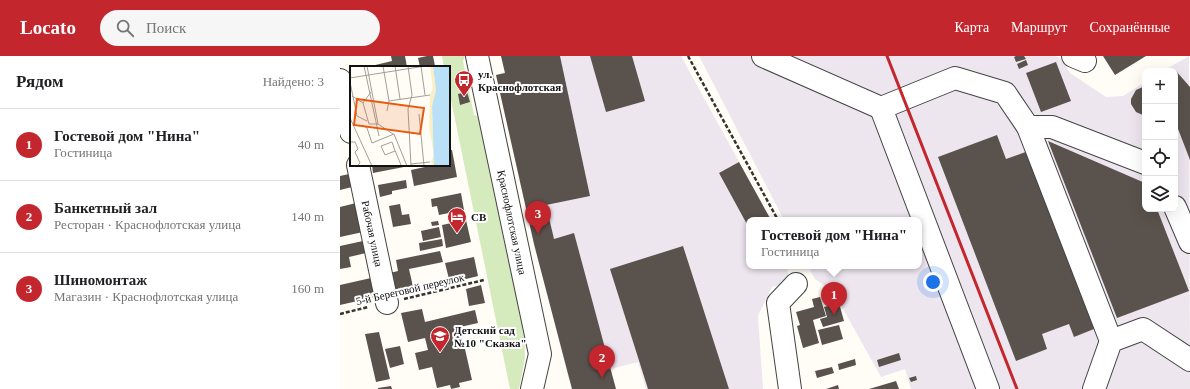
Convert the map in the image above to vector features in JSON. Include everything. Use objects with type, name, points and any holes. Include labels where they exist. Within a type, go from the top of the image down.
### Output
[{"type":"street","name":"Краснофлотская улица","points":[[477,56],[540,354],[532,389]]},
{"type":"street","points":[[763,56],[882,108],[988,389]]},
{"type":"street","points":[[882,108],[955,78],[1005,93],[1028,127],[1111,341],[1094,389]]},
{"type":"street","points":[[340,80],[350,127]]},
{"type":"street","points":[[1028,127],[1052,126],[1142,162]]},
{"type":"street","name":"Рабочая улица","points":[[358,166],[387,303]]},
{"type":"street","points":[[1177,212],[1190,242]]},
{"type":"street","points":[[790,389],[778,303],[796,284]]},
{"type":"street","points":[[1111,341],[1143,329],[1190,360]]},
{"type":"path","points":[[688,56],[776,217]]},
{"type":"path","name":"5-й Береговой переулок","points":[[340,314],[484,280]]},
{"type":"shaded area","points":[[501,56],[681,56],[769,217],[746,217],[746,269],[787,269],[789,283],[772,287],[758,316],[763,389],[646,389],[638,362],[569,380],[534,244],[496,75],[505,72]]},
{"type":"shaded area","points":[[699,56],[1055,56],[1060,58],[1070,73],[1106,97],[1123,96],[1142,84],[1142,212],[1178,212],[1178,68],[1168,68],[1189,56],[1190,389],[911,389],[905,369],[881,377],[833,291],[815,279],[810,269],[922,269],[922,217],[782,217]]},
{"type":"green space","points":[[442,56],[465,56],[463,61],[474,115],[480,117],[524,335],[525,358],[519,389],[510,389],[450,95],[450,66],[444,66]]},
{"type":"building","points":[[391,56],[405,56],[407,66],[371,66],[392,61]]},
{"type":"building","points":[[433,56],[435,66],[420,66],[418,58]]},
{"type":"building","points":[[501,56],[560,56],[590,196],[546,205],[554,239],[574,233],[616,389],[572,389],[534,244],[496,75],[505,73]]},
{"type":"building","points":[[590,56],[632,56],[645,101],[606,112]]},
{"type":"building","points":[[1024,56],[1026,59],[1016,62],[1014,57]]},
{"type":"building","points":[[1103,56],[1146,56],[1115,75]]},
{"type":"building","points":[[1026,60],[1028,65],[1019,69],[1017,64]]},
{"type":"building","points":[[1056,62],[1071,101],[1041,112],[1026,73]]},
{"type":"building","points":[[1178,73],[1190,87],[1190,160],[1178,129]]},
{"type":"building","points":[[1142,87],[1142,115],[1136,112],[1131,104],[1131,99],[1136,90]]},
{"type":"building","points":[[467,92],[470,102],[460,105],[458,94]]},
{"type":"building","points":[[997,135],[1006,159],[1031,150],[1099,327],[1074,337],[1069,324],[1042,334],[1047,349],[1016,361],[938,157]]},
{"type":"building","points":[[1048,141],[1142,182],[1142,212],[1158,212],[1189,291],[1117,318]]},
{"type":"building","points":[[450,150],[452,150],[457,177],[414,186],[411,170],[429,166],[450,166]]},
{"type":"building","points":[[739,162],[769,217],[746,217],[746,222],[719,173]]},
{"type":"building","points":[[372,166],[409,166],[373,173]]},
{"type":"building","points":[[349,174],[352,187],[340,190],[340,176]]},
{"type":"building","points":[[406,180],[407,188],[392,191],[392,194],[380,197],[378,185]]},
{"type":"building","points":[[461,193],[464,210],[439,215],[437,206],[432,207],[431,199]]},
{"type":"building","points":[[356,203],[363,232],[340,237],[340,207]]},
{"type":"building","points":[[400,204],[402,215],[409,214],[411,224],[393,227],[389,206]]},
{"type":"building","points":[[466,220],[471,242],[446,248],[442,225]]},
{"type":"building","points":[[438,221],[439,225],[432,226],[431,222]]},
{"type":"building","points":[[439,227],[441,237],[423,241],[421,231]]},
{"type":"building","points":[[442,239],[443,246],[420,251],[419,243]]},
{"type":"building","points":[[363,241],[366,253],[349,257],[351,267],[340,269],[340,246]]},
{"type":"building","points":[[683,246],[729,389],[648,389],[610,269]]},
{"type":"building","points":[[440,251],[443,262],[409,269],[414,291],[395,295],[390,273],[398,271],[396,260]]},
{"type":"building","points":[[474,257],[478,276],[450,283],[445,263]]},
{"type":"building","points":[[371,278],[375,297],[340,305],[340,285]]},
{"type":"building","points":[[481,285],[485,303],[469,306],[466,289]]},
{"type":"building","points":[[820,297],[826,316],[813,320],[819,343],[803,348],[797,326],[800,325],[796,312],[814,307],[812,299]]},
{"type":"building","points":[[839,303],[844,321],[823,327],[820,319],[827,317],[824,307]]},
{"type":"building","points":[[422,309],[425,322],[475,310],[478,323],[460,327],[472,380],[459,383],[460,387],[451,389],[450,385],[437,388],[432,367],[419,370],[415,353],[428,350],[425,338],[408,342],[401,313]]},
{"type":"building","points":[[839,325],[843,339],[822,345],[818,330]]},
{"type":"building","points":[[379,332],[390,379],[376,382],[365,334]]},
{"type":"building","points":[[400,346],[404,364],[390,368],[385,349]]},
{"type":"building","points":[[899,353],[901,360],[879,367],[877,360]]},
{"type":"building","points":[[855,359],[856,365],[839,370],[838,364]]},
{"type":"building","points":[[832,367],[834,373],[817,378],[815,371]]},
{"type":"building","points":[[916,376],[917,380],[911,382],[909,378]]},
{"type":"building","points":[[896,381],[899,389],[869,389]]},
{"type":"building","points":[[838,385],[839,389],[826,389]]},
{"type":"building","points":[[391,386],[392,389],[378,389],[378,388]]},
{"type":"railway","points":[[887,56],[1017,389]]},
{"type":"place","name":"ул. Краснофлотская","points":[[464,97]]},
{"type":"place","name":"СВ","points":[[457,234]]},
{"type":"place","name":"Шиномонтаж","points":[[538,234]]},
{"type":"place","name":"Гостевой дом \"Нина\"","points":[[834,315]]},
{"type":"place","name":"Детский сад №10 \"Сказка\"","points":[[440,353]]},
{"type":"place","name":"Банкетный зал","points":[[602,378]]}]
